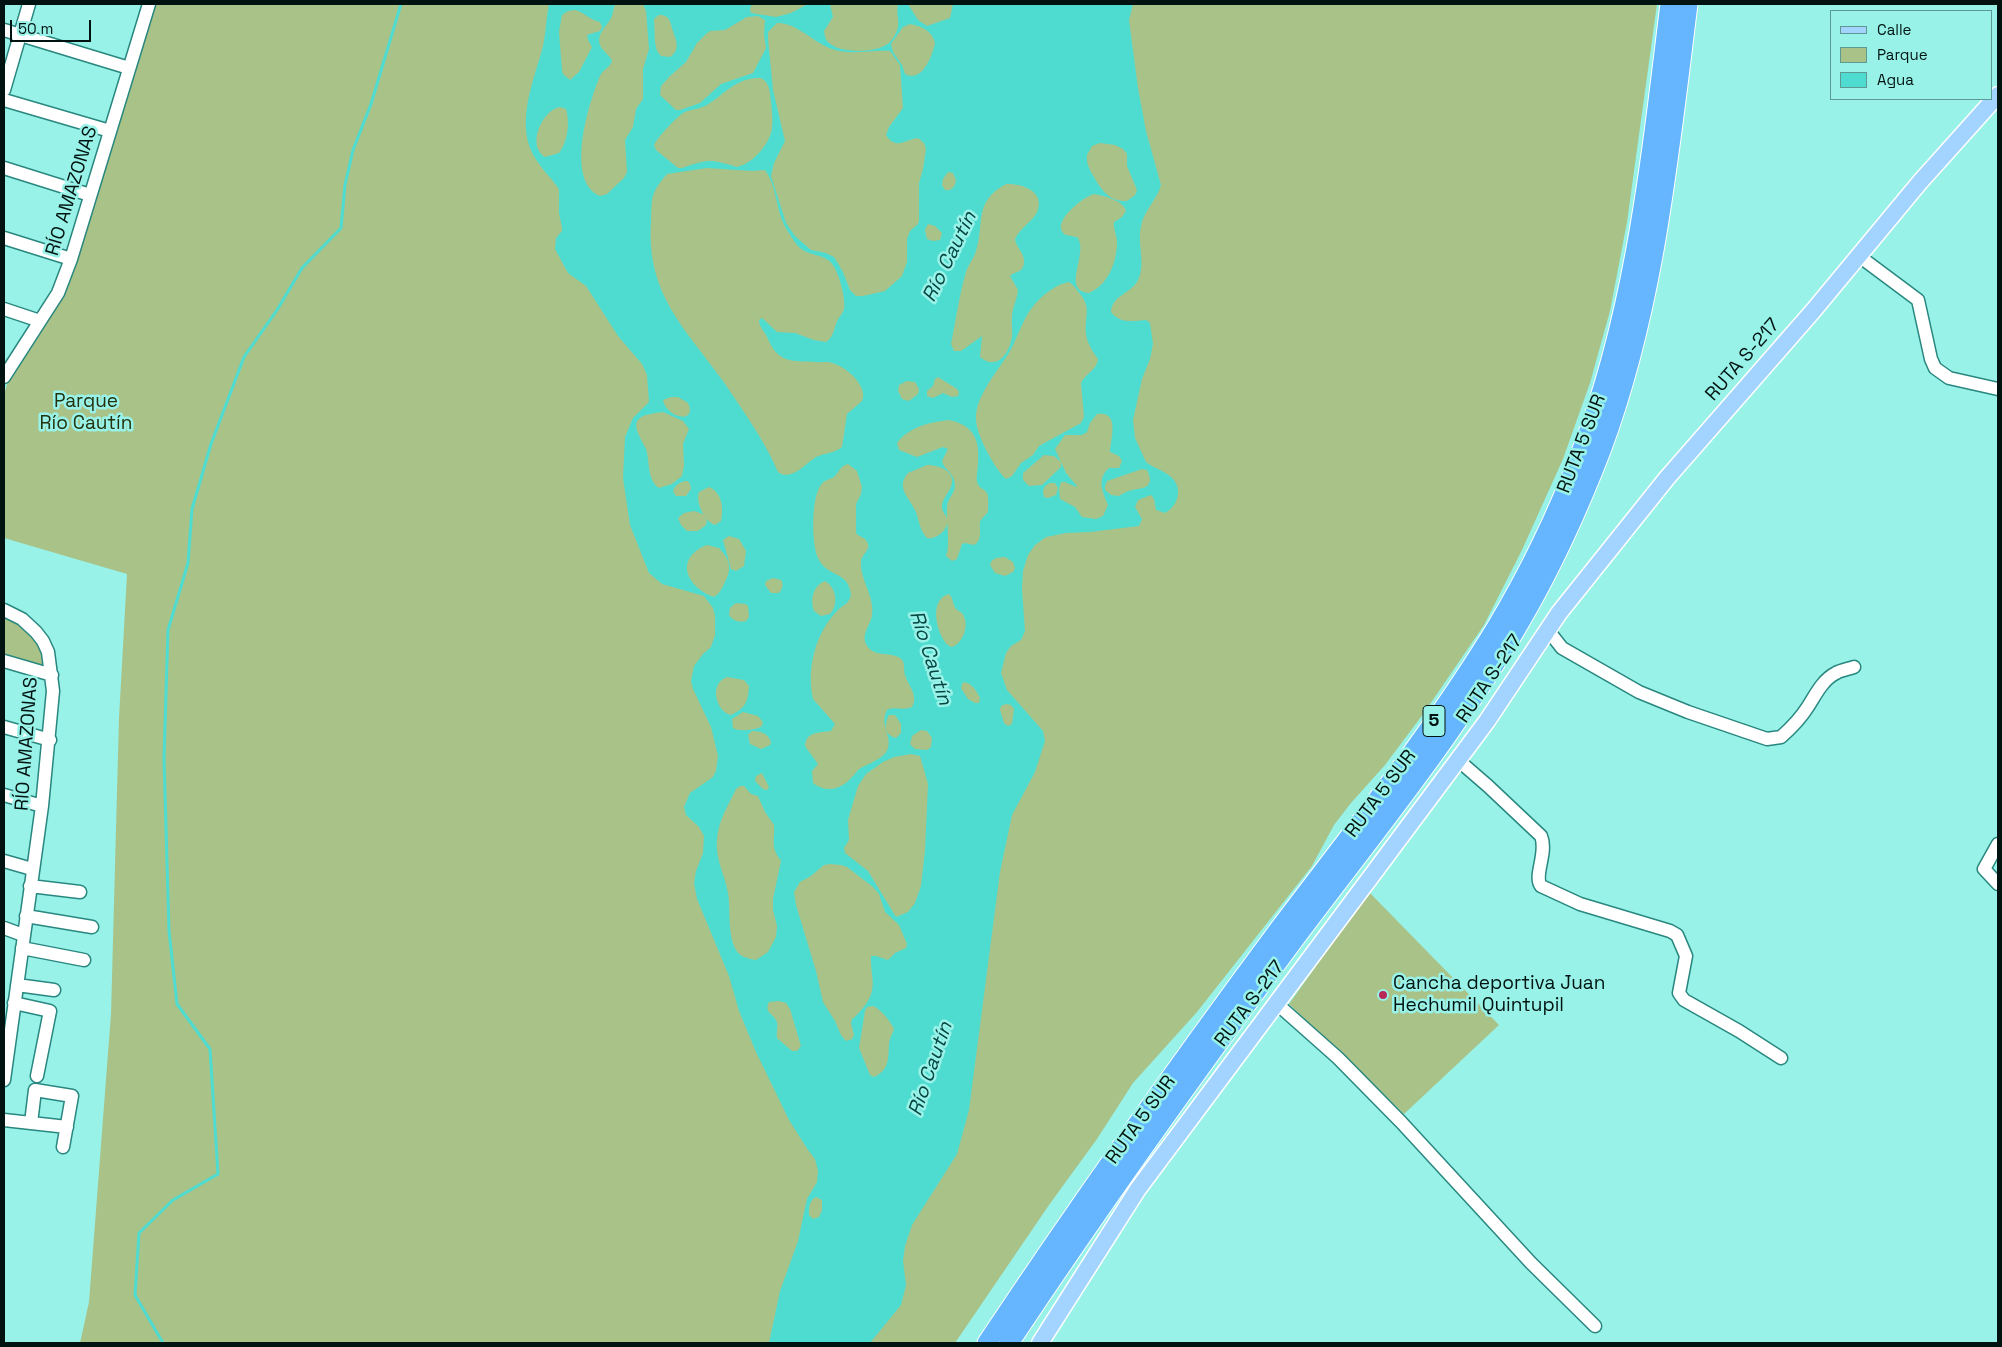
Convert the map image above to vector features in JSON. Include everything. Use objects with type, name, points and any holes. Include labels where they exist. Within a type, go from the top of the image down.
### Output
[{"type":"highway","name":"RUTA 5 SUR","points":[[988,1343],[1066,1226],[1163,1087],[1431,725],[1496,628],[1529,569],[1558,508],[1583,447],[1621,327],[1643,216],[1670,4]]},
{"type":"highway","name":"RUTA 5 SUR","points":[[1009,1343],[1170,1109],[1461,715],[1506,645],[1542,582],[1598,459],[1621,392],[1637,335],[1660,223],[1688,4]]},
{"type":"main road","name":"RUTA S-217","points":[[1040,1343],[1138,1189],[1487,721],[1547,629],[1667,478],[1859,256],[1920,182],[1998,95]]},
{"type":"street","points":[[4,90],[29,4]]},
{"type":"street","name":"RÍO AMAZONAS","points":[[4,377],[58,293],[71,259],[149,4]]},
{"type":"street","points":[[4,30],[129,68]]},
{"type":"street","points":[[4,100],[110,131]]},
{"type":"street","points":[[4,168],[90,195]]},
{"type":"street","points":[[4,238],[71,259]]},
{"type":"street","points":[[1859,256],[1918,300],[1935,368],[1949,378],[1998,389]]},
{"type":"street","points":[[4,309],[40,320]]},
{"type":"street","name":"RÍO AMAZONAS","points":[[4,610],[22,619],[36,632],[48,652],[53,691],[50,740],[42,806],[4,1080]]},
{"type":"street","points":[[1547,629],[1562,648],[1639,692],[1688,712],[1767,739],[1780,737],[1807,708],[1814,694],[1827,680],[1837,672],[1844,672],[1854,667]]},
{"type":"street","points":[[4,661],[52,675]]},
{"type":"street","points":[[4,726],[50,740]]},
{"type":"street","points":[[1458,760],[1542,836],[1544,852],[1538,877],[1538,883],[1541,886],[1580,904],[1670,931],[1677,935],[1681,940],[1686,956],[1679,993],[1684,1000],[1739,1030],[1781,1058]]},
{"type":"street","points":[[4,795],[42,806]]},
{"type":"street","points":[[1998,844],[1984,869],[1998,884]]},
{"type":"street","points":[[4,860],[32,869]]},
{"type":"street","points":[[30,886],[80,892]]},
{"type":"street","points":[[26,916],[92,927]]},
{"type":"street","points":[[4,928],[24,935]]},
{"type":"street","points":[[22,948],[84,960]]},
{"type":"street","points":[[16,985],[54,990]]},
{"type":"street","points":[[14,1003],[50,1011],[37,1076]]},
{"type":"street","points":[[1276,1003],[1338,1058],[1401,1122],[1531,1263],[1595,1326]]},
{"type":"street","points":[[30,1123],[35,1090],[72,1096],[63,1147]]},
{"type":"street","points":[[4,1120],[67,1127]]},
{"type":"green space","name":"Parque Río Cautín","points":[[155,4],[1657,4],[1627,222],[1610,311],[1590,383],[1563,459],[1522,550],[1484,625],[1424,713],[1385,765],[1334,825],[1312,866],[1197,1012],[1133,1083],[1097,1139],[1049,1205],[955,1343],[80,1343],[89,1302],[111,1014],[119,718],[127,574],[4,538],[4,395],[8,381],[64,297]]},
{"type":"green space","points":[[4,611],[11,615],[38,643],[46,666],[4,654]]},
{"type":"green space","name":"Cancha deportiva Juan Hechumil Quintupil","points":[[1369,892],[1499,1025],[1404,1114],[1289,1004]]},
{"type":"water","name":"Río Cautín","points":[[549,4],[615,4],[612,16],[601,33],[599,41],[601,47],[612,61],[601,74],[595,88],[582,140],[581,158],[583,175],[589,188],[600,196],[607,194],[624,178],[627,172],[625,140],[633,127],[636,109],[643,99],[643,69],[649,49],[646,11],[643,4],[752,4],[751,13],[776,17],[791,13],[808,4],[830,4],[833,17],[824,31],[827,41],[841,49],[860,51],[878,48],[891,41],[898,26],[898,4],[908,4],[918,20],[927,26],[950,18],[953,4],[1133,4],[1129,20],[1138,88],[1146,131],[1161,185],[1141,226],[1141,268],[1138,280],[1131,289],[1118,298],[1112,306],[1111,312],[1123,320],[1146,320],[1150,323],[1153,344],[1150,359],[1142,379],[1133,420],[1135,438],[1146,462],[1164,472],[1176,483],[1178,489],[1177,500],[1165,513],[1156,510],[1154,499],[1151,495],[1138,500],[1135,507],[1142,519],[1139,526],[1066,533],[1046,537],[1035,545],[1028,555],[1023,571],[1022,589],[1025,631],[1021,640],[1011,646],[1006,653],[1001,673],[1007,690],[1043,731],[1045,741],[1035,772],[1012,815],[1000,872],[969,1110],[957,1154],[912,1225],[905,1246],[903,1261],[906,1285],[901,1305],[870,1343],[769,1343],[780,1291],[798,1241],[807,1199],[817,1182],[818,1171],[815,1159],[789,1120],[756,1052],[739,1011],[729,976],[697,899],[694,883],[696,871],[703,853],[704,836],[699,827],[686,815],[684,807],[690,793],[713,777],[716,771],[718,756],[711,727],[691,681],[694,666],[711,647],[715,635],[715,616],[713,608],[704,596],[662,584],[649,573],[630,525],[623,478],[625,437],[633,418],[649,402],[647,375],[642,364],[618,336],[586,286],[568,273],[555,249],[556,238],[562,231],[559,213],[559,189],[530,148],[526,122],[529,96],[543,46]],"holes":[[[575,10],[600,22],[602,27],[600,31],[587,35],[592,47],[579,72],[570,80],[563,74],[562,70],[559,32],[562,15],[568,11]],[[659,15],[663,15],[669,20],[677,45],[676,51],[670,57],[661,56],[657,51],[655,43],[654,19]],[[758,16],[765,20],[766,48],[753,73],[721,84],[700,103],[680,110],[676,110],[660,95],[661,86],[686,62],[697,43],[706,34],[710,31],[725,30],[747,17]],[[777,23],[798,29],[825,46],[839,51],[890,51],[900,65],[903,108],[889,127],[886,135],[890,140],[897,143],[918,138],[924,143],[926,149],[919,183],[918,224],[910,231],[907,239],[907,262],[902,276],[885,291],[856,296],[850,290],[843,272],[834,257],[811,250],[795,236],[786,223],[771,176],[774,163],[785,141],[773,90],[768,39],[768,32]],[[910,24],[926,30],[932,35],[935,43],[925,67],[921,72],[911,76],[905,74],[902,65],[893,52],[891,44],[903,27]],[[761,78],[766,82],[770,95],[772,129],[764,147],[749,162],[737,167],[709,161],[678,168],[656,150],[654,145],[656,142],[682,114],[707,105],[745,80]],[[560,107],[566,109],[568,120],[564,143],[559,153],[545,157],[539,152],[537,145],[539,129],[547,115]],[[1100,143],[1115,145],[1123,149],[1127,154],[1127,166],[1137,190],[1135,195],[1127,201],[1116,200],[1107,195],[1100,187],[1088,164],[1087,155],[1092,146]],[[707,168],[765,170],[772,184],[780,215],[794,241],[801,249],[825,258],[832,263],[840,283],[844,304],[844,310],[838,319],[832,335],[826,342],[795,333],[777,332],[762,318],[759,322],[771,345],[780,356],[792,361],[828,362],[837,365],[855,378],[862,389],[863,395],[862,401],[847,414],[842,447],[836,451],[816,457],[788,475],[778,472],[753,425],[671,309],[655,270],[651,247],[653,196],[657,186],[667,174]],[[948,172],[953,173],[956,180],[954,186],[950,190],[945,190],[942,185],[943,179]],[[1006,184],[1018,185],[1030,190],[1035,194],[1039,205],[1033,218],[1015,239],[1023,256],[1024,263],[1021,270],[1010,276],[1018,290],[1012,314],[1012,335],[1005,354],[1001,359],[992,362],[980,357],[982,336],[961,351],[954,351],[951,344],[959,299],[967,269],[979,241],[984,205],[996,191]],[[1094,194],[1108,197],[1121,204],[1126,211],[1122,217],[1114,222],[1117,250],[1110,272],[1106,279],[1089,293],[1081,291],[1077,286],[1076,279],[1080,254],[1078,238],[1066,235],[1062,230],[1061,224],[1070,211],[1089,196]],[[928,224],[935,226],[942,233],[940,240],[933,241],[927,239],[925,230]],[[1069,282],[1084,299],[1087,309],[1087,337],[1090,347],[1098,359],[1093,369],[1081,383],[1084,417],[1081,423],[1039,446],[1033,455],[1021,463],[1012,476],[1006,479],[992,460],[979,434],[976,419],[979,401],[1010,351],[1027,315],[1035,304],[1055,287]],[[938,377],[959,392],[958,396],[952,397],[943,393],[933,398],[927,396],[927,391],[933,386],[935,379]],[[907,381],[915,382],[919,389],[918,394],[909,401],[902,399],[898,391],[899,385]],[[678,397],[688,403],[690,410],[686,416],[675,415],[663,400]],[[663,412],[683,421],[689,429],[683,444],[684,466],[682,476],[672,484],[659,488],[652,480],[646,449],[636,423],[646,415]],[[1097,414],[1104,414],[1112,421],[1110,452],[1119,456],[1122,461],[1119,468],[1109,468],[1105,472],[1102,486],[1108,505],[1103,516],[1096,519],[1082,517],[1075,507],[1060,499],[1059,489],[1061,482],[1077,486],[1066,473],[1055,449],[1065,435],[1082,435],[1087,432],[1090,423]],[[949,420],[964,425],[973,434],[978,446],[977,482],[987,493],[988,512],[980,521],[980,538],[977,543],[974,545],[962,544],[957,559],[952,561],[946,556],[948,548],[947,510],[955,483],[942,461],[948,449],[943,447],[917,457],[899,450],[897,443],[914,429],[927,424]],[[1044,455],[1054,456],[1061,462],[1061,467],[1042,485],[1029,486],[1023,480],[1023,473]],[[848,464],[857,471],[862,487],[856,504],[856,533],[865,539],[868,545],[861,559],[861,569],[870,595],[872,608],[872,615],[865,633],[866,644],[877,653],[895,656],[902,660],[906,679],[914,695],[914,703],[912,707],[906,709],[893,708],[887,710],[884,720],[889,743],[884,755],[860,769],[844,784],[829,789],[813,783],[812,771],[818,764],[805,746],[806,741],[811,735],[831,731],[835,724],[813,699],[811,687],[812,663],[824,628],[839,609],[848,602],[851,595],[846,582],[823,566],[816,554],[813,534],[815,500],[822,483],[834,477],[843,466]],[[927,465],[937,466],[946,470],[952,481],[951,487],[943,500],[942,507],[947,523],[944,530],[938,536],[927,538],[921,529],[916,512],[905,493],[903,483],[908,473]],[[1142,469],[1147,470],[1150,482],[1144,487],[1119,496],[1111,495],[1105,490],[1107,481]],[[688,481],[691,489],[686,496],[676,496],[673,491],[679,483]],[[1055,483],[1058,488],[1056,495],[1048,498],[1044,497],[1043,491],[1045,486]],[[709,487],[717,493],[721,501],[722,511],[721,521],[715,525],[705,517],[707,520],[706,525],[698,531],[687,531],[681,525],[678,518],[684,513],[694,511],[704,515],[698,496],[699,492]],[[729,536],[739,539],[746,551],[744,566],[736,571],[731,569],[723,540]],[[707,545],[719,548],[728,561],[729,569],[727,579],[720,592],[714,597],[696,586],[691,580],[687,565],[690,557]],[[1005,557],[1013,562],[1015,568],[1013,572],[1005,576],[995,573],[990,565],[991,562],[994,559]],[[773,578],[781,580],[782,588],[779,593],[771,593],[765,585],[766,581]],[[825,581],[834,591],[835,605],[830,614],[821,616],[814,611],[812,602],[815,590]],[[949,594],[956,609],[962,613],[966,625],[962,639],[952,647],[947,644],[939,631],[936,613],[942,598]],[[736,603],[748,606],[749,617],[746,621],[739,622],[734,620],[729,615],[730,608]],[[727,677],[744,680],[749,686],[745,704],[731,715],[722,709],[716,692],[717,686]],[[963,682],[971,685],[975,690],[980,698],[979,703],[968,699],[961,688]],[[1011,705],[1014,709],[1012,724],[1008,726],[1004,723],[1000,710],[1001,706]],[[743,712],[758,716],[763,722],[762,726],[756,729],[740,730],[733,728],[732,719]],[[889,715],[895,715],[901,724],[901,733],[896,738],[889,735],[886,729]],[[921,730],[927,731],[932,738],[931,747],[927,750],[915,749],[910,744],[912,736]],[[752,731],[761,732],[768,736],[771,742],[770,745],[761,749],[750,744],[748,735]],[[911,754],[920,756],[928,784],[925,850],[921,886],[915,903],[908,912],[896,917],[868,871],[845,853],[844,848],[849,840],[848,820],[858,786],[866,774],[894,757]],[[762,773],[769,787],[767,790],[763,789],[755,781],[756,776]],[[744,786],[751,794],[758,796],[765,812],[774,825],[774,848],[781,861],[773,899],[773,910],[777,926],[776,937],[768,952],[756,960],[740,954],[733,943],[730,929],[727,886],[717,847],[719,826],[736,789]],[[824,865],[847,867],[879,894],[885,912],[899,925],[907,944],[906,948],[895,953],[888,960],[871,956],[872,992],[866,1004],[852,1019],[854,1035],[852,1039],[846,1041],[823,1002],[794,892],[800,882]],[[779,1001],[786,1003],[790,1009],[801,1046],[797,1051],[792,1051],[777,1038],[777,1022],[767,1008],[769,1002]],[[873,1006],[885,1016],[894,1029],[890,1041],[887,1064],[883,1071],[874,1077],[870,1075],[859,1048],[865,1011],[867,1007]],[[816,1197],[822,1200],[822,1210],[819,1217],[813,1219],[809,1215],[810,1204]]]},
{"type":"waterway","points":[[163,1343],[135,1295],[139,1233],[173,1200],[218,1174],[210,1049],[177,1004],[169,931],[164,758],[168,630],[188,563],[192,509],[211,444],[244,357],[277,310],[302,268],[341,228],[345,185],[353,150],[371,104],[401,4]]},
{"type":"place","name":"Cancha deportiva Juan Hechumil Quintupil","points":[[1383,995]]}]
